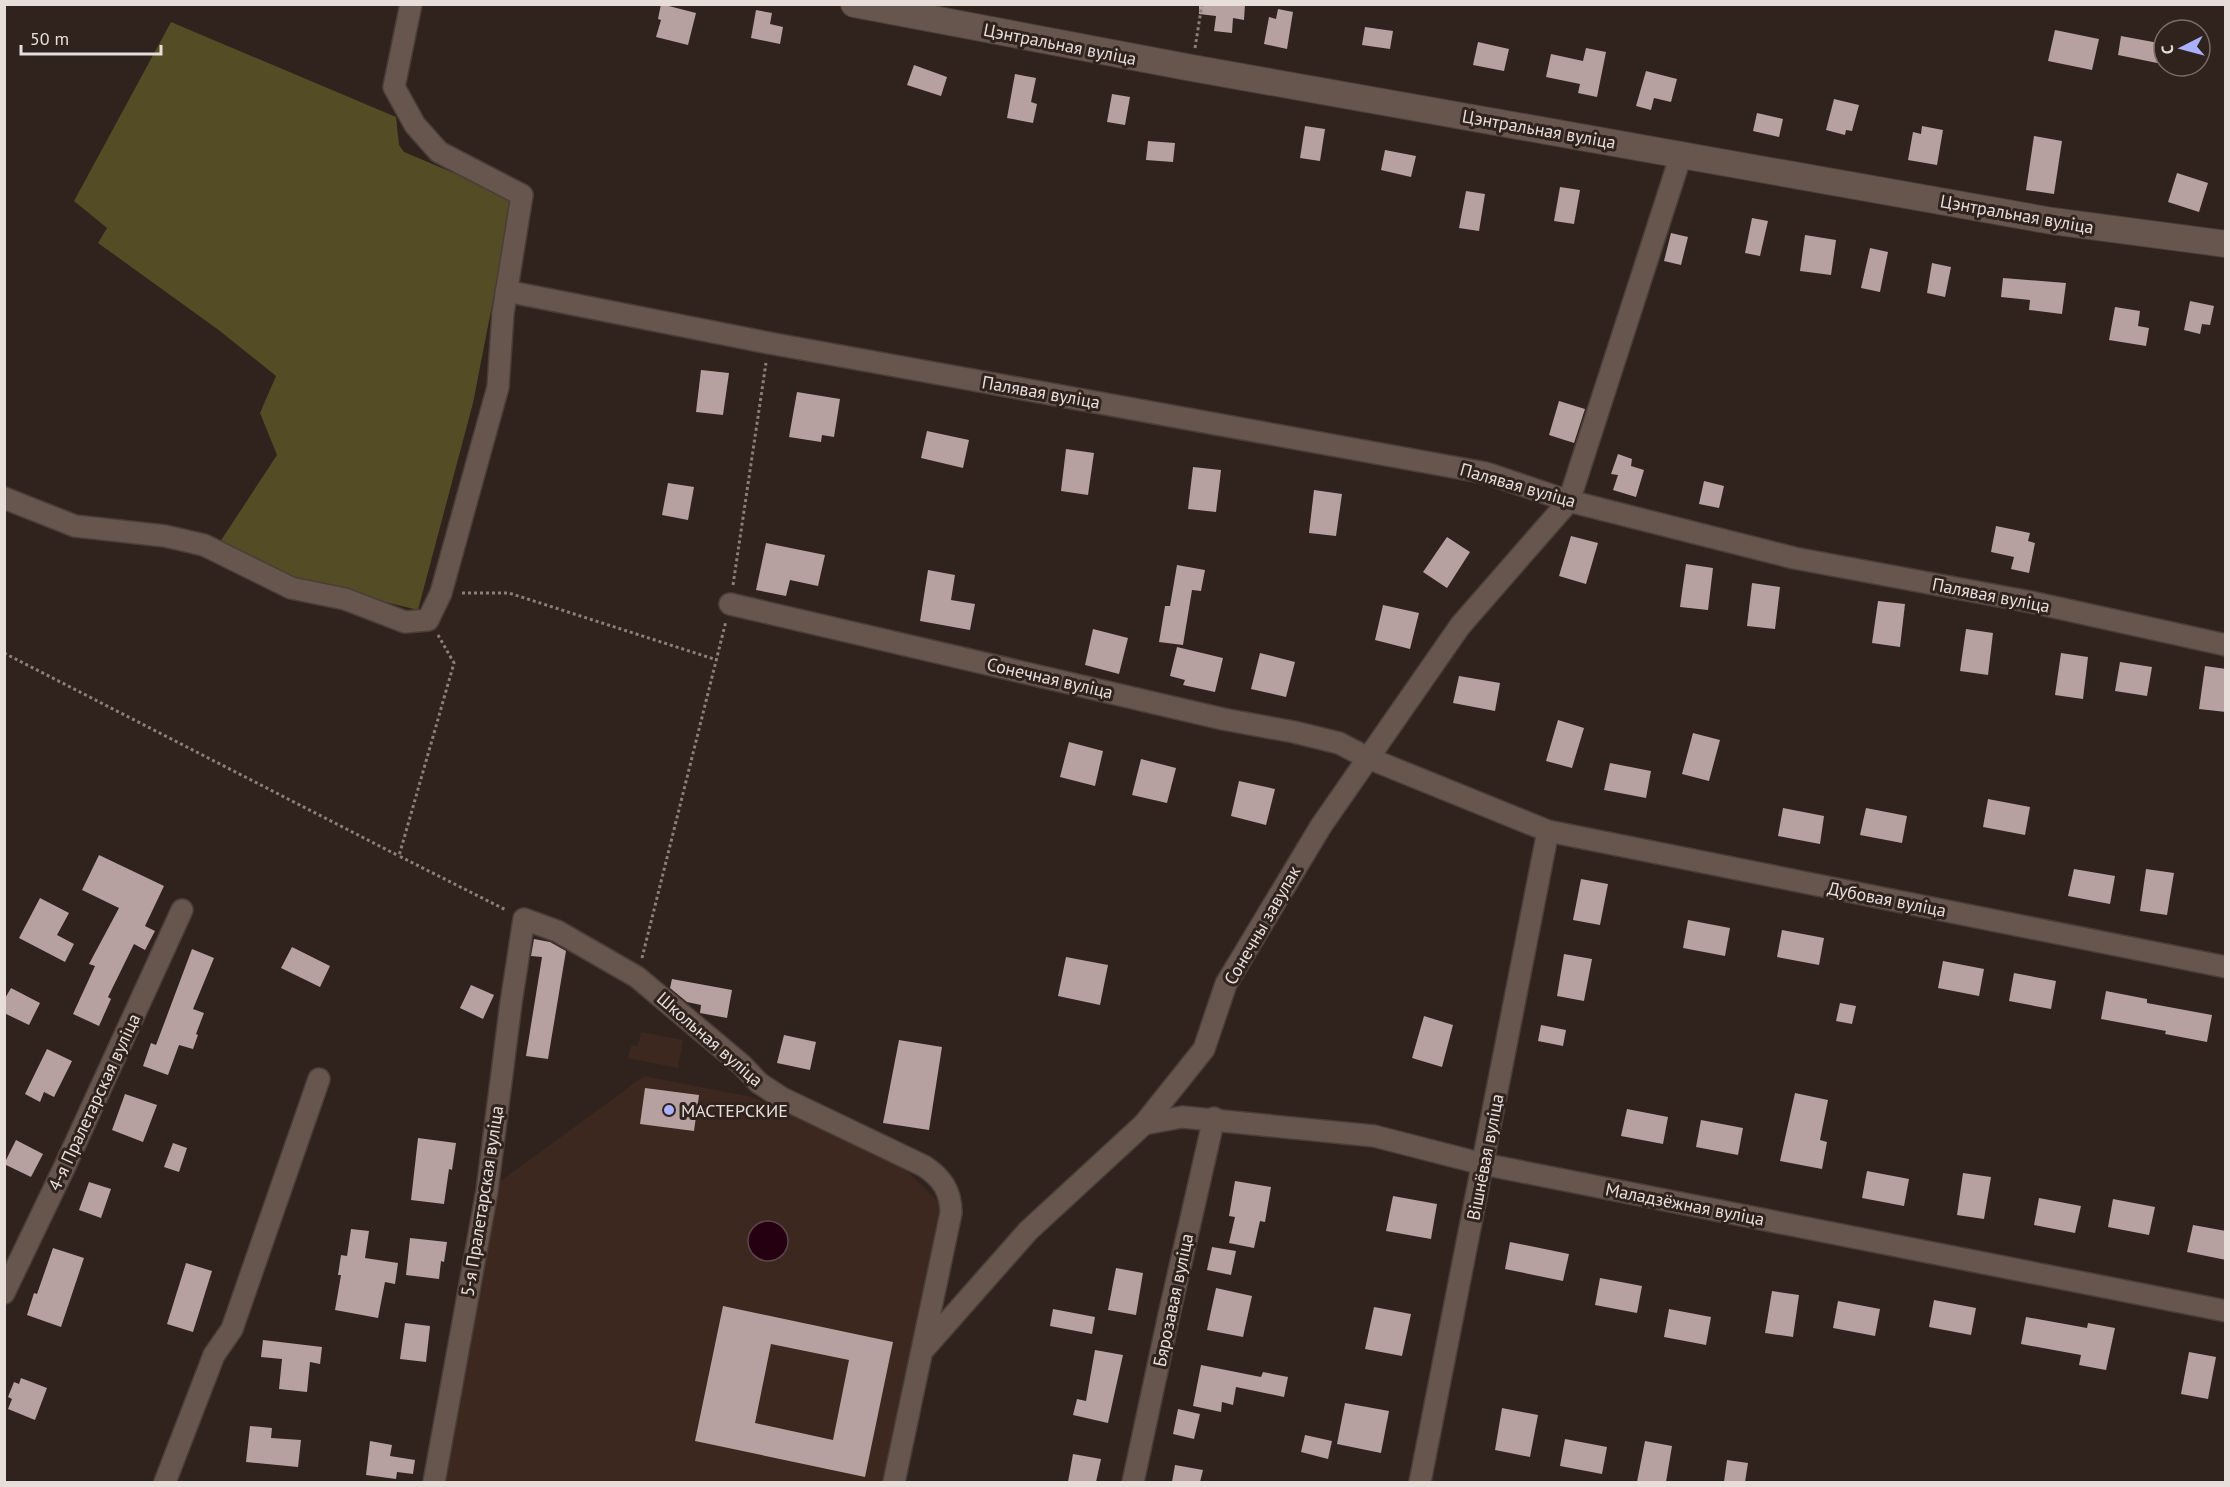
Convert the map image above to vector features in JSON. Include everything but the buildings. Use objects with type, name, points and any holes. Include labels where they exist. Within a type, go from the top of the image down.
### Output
[{"type":"street","points":[[4,498],[75,526],[165,536],[204,545],[291,588],[345,599],[405,622],[428,620],[441,593],[498,387],[506,291],[522,195],[439,152],[415,125],[394,87],[411,4]]},
{"type":"street","name":"Цэнтральная вуліца","points":[[854,4],[1192,68],[2052,221],[2226,244]]},
{"type":"street","points":[[1569,501],[1682,155]]},
{"type":"street","name":"Палявая вуліца","points":[[506,291],[769,343],[1486,473],[1569,501],[1794,558],[2031,602],[2226,645]]},
{"type":"street","name":"Сонечны завулак","points":[[923,1350],[1028,1231],[1144,1125],[1204,1049],[1226,984],[1321,826],[1460,626],[1569,501]]},
{"type":"street","name":"Сонечная вуліца","points":[[730,604],[1223,719],[1339,743],[1368,758]]},
{"type":"street","points":[[1368,758],[1548,831]]},
{"type":"street","name":"Дубовая вуліца","points":[[1548,831],[2226,967]]},
{"type":"street","name":"Вішнёвая вуліца","points":[[1420,1482],[1548,831]]},
{"type":"street","name":"4-я Пралетарская вуліца","points":[[4,1293],[182,910]]},
{"type":"street","name":"Школьная вуліца","points":[[524,919],[557,931],[637,977],[742,1065],[759,1083],[782,1098],[924,1166],[937,1175],[945,1186],[951,1199],[951,1213],[894,1482]]},
{"type":"street","name":"5-я Пралетарская вуліца","points":[[435,1482],[487,1191],[524,919]]},
{"type":"street","points":[[165,1482],[214,1355],[232,1329],[319,1079]]},
{"type":"street","name":"Маладзёжная вуліца","points":[[1144,1125],[1182,1117],[1214,1118],[1374,1136],[1484,1164],[2226,1311]]},
{"type":"street","name":"Бярозавая вуліца","points":[[1133,1482],[1214,1118]]},
{"type":"path","points":[[1192,68],[1202,4]]},
{"type":"path","points":[[637,977],[730,604],[769,343]]},
{"type":"path","points":[[441,593],[509,593],[717,660]]},
{"type":"path","points":[[399,856],[454,663],[428,620]]},
{"type":"path","points":[[4,653],[524,919]]},
{"type":"shaded area","points":[[171,22],[396,117],[399,145],[404,152],[513,198],[473,403],[418,610],[280,576],[218,545],[277,455],[260,413],[276,376],[220,331],[98,243],[107,228],[74,201]]},
{"type":"shaded area","points":[[641,1032],[683,1040],[678,1068],[628,1058],[631,1045],[638,1046]]},
{"type":"shaded area","points":[[644,1076],[752,1097],[900,1164],[941,1204],[883,1482],[441,1482],[498,1183]]},
{"type":"shaded area","points":[[768,1221],[782,1227],[788,1241],[782,1255],[768,1261],[754,1255],[748,1241],[754,1227]]},
{"type":"place","name":"МАСТЕРСКИЕ","points":[[669,1110]]}]
